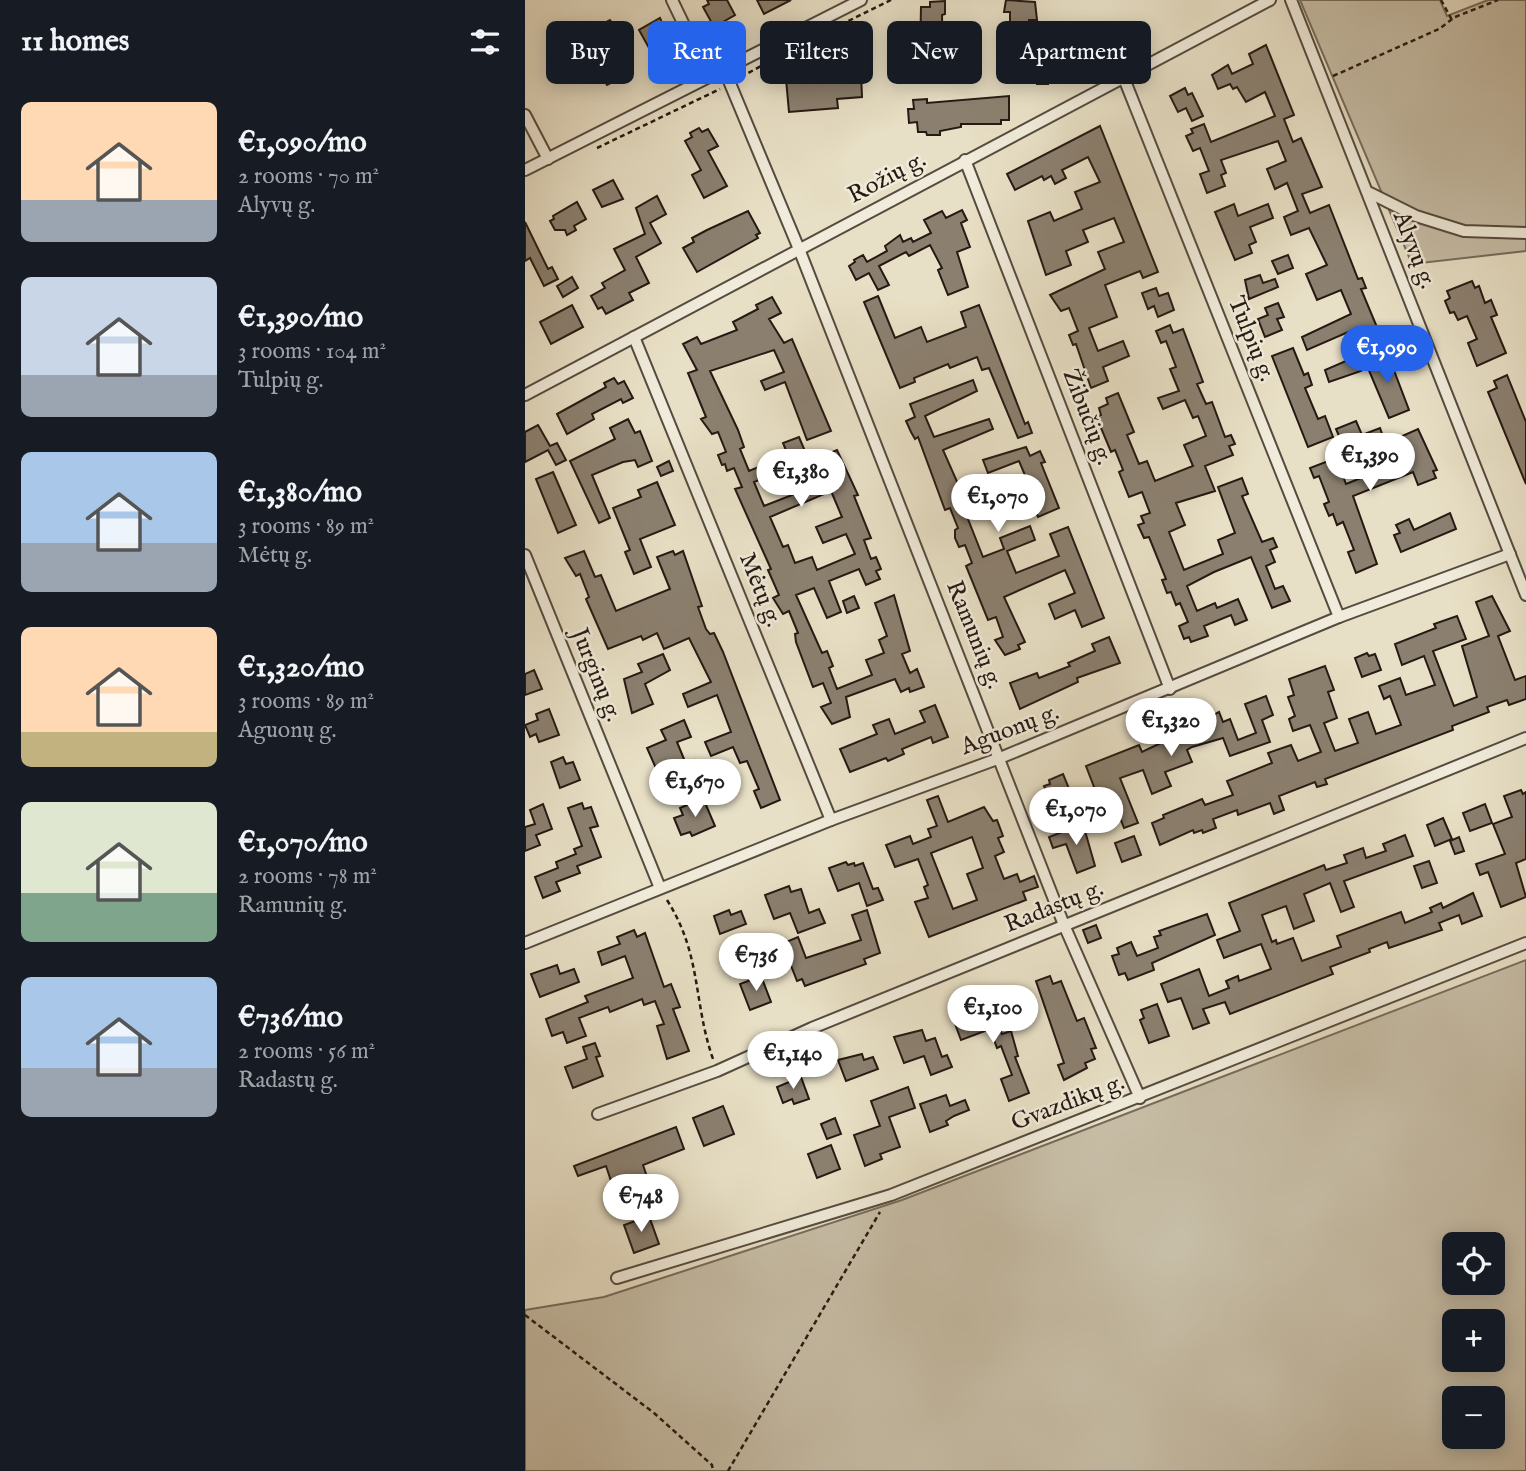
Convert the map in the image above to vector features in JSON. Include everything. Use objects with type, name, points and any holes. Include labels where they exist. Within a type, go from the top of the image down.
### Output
[{"type":"street","points":[[672,0],[682,21]]},
{"type":"street","points":[[746,58],[861,0]]},
{"type":"street","name":"Rožių g.","points":[[1151,62],[1270,0]]},
{"type":"street","name":"Alyvų g.","points":[[1291,0],[1370,193],[1526,595]]},
{"type":"street","points":[[525,170],[695,84]]},
{"type":"street","name":"Ramunių g.","points":[[730,84],[799,249],[1065,925],[1140,1098]]},
{"type":"street","name":"Rožių g.","points":[[525,395],[1108,84]]},
{"type":"street","name":"Tulpių g.","points":[[1126,84],[1339,617]]},
{"type":"street","points":[[525,115],[548,159]]},
{"type":"street","name":"Žibučių g.","points":[[965,160],[1170,689]]},
{"type":"street","points":[[1370,193],[1416,216],[1464,231],[1526,233]]},
{"type":"street","name":"Mėtų g.","points":[[634,337],[831,820]]},
{"type":"street","name":"Aguonų g.","points":[[525,943],[831,820],[1000,758],[1339,617],[1510,554]]},
{"type":"street","name":"Jurginų g.","points":[[525,555],[660,888]]},
{"type":"street","name":"Radastų g.","points":[[598,1114],[717,1071],[812,1028],[1526,738]]},
{"type":"street","name":"Gvazdikų g.","points":[[617,1278],[891,1195],[1526,943]]},
{"type":"path","points":[[848,21],[891,0]]},
{"type":"path","points":[[1441,0],[1452,20]]},
{"type":"path","points":[[1324,80],[1498,0]]},
{"type":"path","points":[[595,149],[730,84]]},
{"type":"path","points":[[660,888],[683,924],[698,981],[702,1027],[717,1071]]},
{"type":"path","points":[[728,1471],[827,1298],[891,1195]]},
{"type":"path","points":[[525,1315],[654,1413],[712,1465],[713,1471]]},
{"type":"shaded area","points":[[1300,0],[1440,0],[1447,16],[1488,0],[1526,0],[1526,251],[1412,264]]},
{"type":"shaded area","points":[[1526,960],[1526,1471],[525,1471],[525,1310],[604,1297],[902,1200]]},
{"type":"building","points":[[707,0],[727,0],[735,15],[724,21],[711,21],[703,7],[709,4]]},
{"type":"building","points":[[757,0],[791,0],[764,14]]},
{"type":"building","points":[[1006,0],[1035,2],[1037,20],[1010,21],[1010,12],[1004,12]]},
{"type":"building","points":[[945,1],[942,21],[921,21],[921,7],[930,7],[930,2]]},
{"type":"building","points":[[648,25],[648,46],[639,30]]},
{"type":"building","points":[[1266,45],[1294,115],[1284,119],[1293,142],[1301,138],[1322,187],[1302,194],[1310,213],[1329,205],[1358,279],[1362,278],[1366,288],[1361,289],[1379,332],[1359,340],[1355,329],[1307,350],[1302,337],[1351,314],[1341,290],[1317,300],[1306,274],[1327,265],[1309,228],[1291,235],[1284,217],[1298,211],[1287,183],[1275,189],[1267,169],[1286,161],[1278,141],[1221,160],[1226,173],[1221,175],[1225,186],[1207,193],[1200,174],[1209,171],[1200,148],[1193,151],[1186,136],[1193,133],[1191,129],[1204,124],[1211,142],[1275,116],[1265,92],[1246,102],[1237,87],[1233,89],[1230,84],[1218,89],[1212,75],[1228,65],[1232,74],[1253,64],[1249,54]]},
{"type":"building","points":[[786,84],[861,84],[862,97],[837,99],[838,108],[789,112]]},
{"type":"building","points":[[1185,88],[1188,95],[1192,93],[1203,116],[1192,121],[1186,108],[1178,112],[1170,96]]},
{"type":"building","points":[[1009,96],[1009,120],[1001,120],[1001,124],[961,124],[961,127],[940,131],[940,135],[927,135],[926,132],[918,132],[917,122],[909,123],[908,109],[914,109],[913,100],[927,99],[927,103]]},
{"type":"building","points":[[1100,126],[1158,272],[1143,278],[1140,271],[1105,285],[1117,317],[1089,328],[1098,351],[1123,341],[1129,356],[1103,367],[1108,381],[1091,388],[1076,344],[1073,345],[1069,335],[1078,331],[1069,308],[1061,311],[1050,295],[1105,269],[1098,252],[1124,242],[1114,218],[1083,230],[1088,242],[1066,251],[1071,265],[1046,275],[1028,221],[1050,212],[1054,221],[1082,209],[1075,192],[1100,182],[1088,157],[1062,170],[1066,178],[1055,184],[1051,176],[1044,180],[1042,176],[1015,190],[1007,174]]},
{"type":"building","points":[[699,128],[702,132],[708,129],[718,146],[708,151],[727,186],[704,198],[692,175],[701,170],[685,141],[692,137],[690,133]]},
{"type":"building","points":[[613,180],[623,199],[602,207],[593,190]]},
{"type":"building","points":[[657,196],[666,214],[650,223],[661,243],[636,257],[649,283],[629,293],[633,300],[606,314],[602,307],[598,309],[591,296],[605,288],[602,283],[625,270],[614,249],[645,234],[636,208]]},
{"type":"building","points":[[577,202],[586,219],[574,226],[576,230],[567,235],[565,230],[555,230],[550,221],[554,219],[553,216]]},
{"type":"building","points":[[1234,204],[1238,216],[1268,204],[1273,218],[1250,227],[1256,242],[1249,245],[1252,253],[1235,260],[1215,212]]},
{"type":"building","points":[[962,210],[967,220],[961,223],[970,247],[957,252],[968,287],[948,295],[938,270],[942,268],[930,245],[909,256],[906,252],[879,266],[889,285],[878,290],[869,273],[856,280],[849,266],[854,260],[863,255],[867,262],[887,251],[885,246],[900,235],[903,242],[911,238],[913,242],[931,233],[924,220],[942,211],[946,218]]},
{"type":"building","points":[[748,211],[760,233],[756,235],[758,238],[697,272],[683,248],[694,242],[692,238]]},
{"type":"building","points":[[525,222],[548,269],[552,267],[558,279],[544,286],[530,258],[525,261]]},
{"type":"building","points":[[1288,255],[1293,268],[1278,274],[1272,261]]},
{"type":"building","points":[[1260,275],[1263,283],[1275,279],[1278,287],[1249,299],[1245,280]]},
{"type":"building","points":[[572,277],[578,288],[563,297],[557,286]]},
{"type":"building","points":[[1472,281],[1475,288],[1479,286],[1485,303],[1491,300],[1497,315],[1491,317],[1506,353],[1477,366],[1468,343],[1477,339],[1467,316],[1458,320],[1454,312],[1450,313],[1445,301],[1450,298],[1447,291]]},
{"type":"building","points":[[1156,288],[1159,296],[1168,293],[1174,310],[1158,317],[1154,306],[1148,309],[1142,293]]},
{"type":"building","points":[[878,296],[895,338],[921,327],[927,342],[966,327],[961,312],[979,305],[1025,424],[1028,422],[1032,433],[1018,438],[989,368],[982,370],[977,357],[950,368],[948,364],[914,378],[915,382],[900,388],[864,302]]},
{"type":"building","points":[[772,297],[781,313],[769,319],[784,343],[792,339],[831,431],[807,440],[785,382],[765,390],[761,381],[784,372],[774,350],[710,371],[738,430],[744,447],[740,449],[749,471],[788,455],[783,443],[799,437],[810,463],[794,469],[793,466],[754,482],[764,506],[828,481],[818,458],[837,450],[858,495],[854,496],[871,538],[864,540],[871,559],[876,557],[881,569],[876,571],[880,579],[866,585],[859,569],[829,581],[841,612],[827,618],[814,588],[796,595],[822,653],[827,651],[833,666],[829,668],[837,689],[872,675],[866,660],[884,653],[879,640],[887,636],[875,603],[894,595],[910,651],[902,654],[910,673],[917,669],[924,687],[910,692],[909,688],[901,692],[895,679],[846,697],[850,717],[832,724],[821,707],[831,703],[823,683],[813,687],[796,642],[795,634],[798,633],[789,611],[783,614],[773,598],[779,595],[768,570],[771,569],[735,489],[742,487],[734,468],[727,471],[725,464],[722,465],[718,455],[726,452],[718,432],[712,434],[701,419],[706,417],[688,373],[697,370],[683,344],[697,337],[701,344],[737,330],[733,322],[758,309],[756,305]],"holes":[[[831,491],[842,517],[816,527],[823,543],[846,534],[855,554],[817,570],[812,557],[795,563],[788,545],[783,547],[770,517]]]},
{"type":"building","points":[[1278,303],[1284,317],[1277,319],[1282,330],[1265,337],[1258,319],[1268,315],[1265,308]]},
{"type":"building","points":[[572,305],[583,327],[551,344],[540,322]]},
{"type":"building","points":[[1170,325],[1173,333],[1183,329],[1203,382],[1197,384],[1206,404],[1212,402],[1225,437],[1231,435],[1235,444],[1229,446],[1233,455],[1205,466],[1215,491],[1176,503],[1185,525],[1169,532],[1184,570],[1223,554],[1218,540],[1235,533],[1218,487],[1242,478],[1248,494],[1242,496],[1262,542],[1273,538],[1277,547],[1270,550],[1275,562],[1266,566],[1275,589],[1283,586],[1290,601],[1272,608],[1251,557],[1214,572],[1187,586],[1197,611],[1215,603],[1217,608],[1238,599],[1247,620],[1235,625],[1231,615],[1204,626],[1208,636],[1191,642],[1189,637],[1184,639],[1179,626],[1188,622],[1180,603],[1176,605],[1171,592],[1167,593],[1162,580],[1166,579],[1149,537],[1144,538],[1138,525],[1144,523],[1141,516],[1150,513],[1142,492],[1129,497],[1119,472],[1123,470],[1115,450],[1111,452],[1096,416],[1101,415],[1099,408],[1108,404],[1106,398],[1118,393],[1134,432],[1127,435],[1139,464],[1147,461],[1155,481],[1193,466],[1184,445],[1206,436],[1198,416],[1193,418],[1185,400],[1163,409],[1158,398],[1179,391],[1170,369],[1176,367],[1166,341],[1161,343],[1156,331]]},
{"type":"building","points":[[1293,348],[1304,375],[1308,373],[1312,385],[1305,388],[1318,419],[1325,416],[1333,437],[1308,447],[1272,356]]},
{"type":"building","points":[[1387,352],[1409,410],[1389,418],[1365,361]]},
{"type":"building","points":[[1355,357],[1361,371],[1329,382],[1325,370]]},
{"type":"building","points":[[1507,375],[1526,422],[1526,484],[1488,392],[1497,388],[1494,381]]},
{"type":"building","points":[[614,378],[618,384],[624,381],[633,398],[623,403],[621,399],[592,414],[594,419],[567,434],[557,414],[606,387],[604,383]]},
{"type":"building","points":[[973,380],[977,391],[925,416],[934,437],[989,419],[993,429],[943,450],[966,502],[962,504],[983,557],[1004,549],[1000,538],[1030,526],[1035,540],[1007,551],[1016,573],[1059,556],[1050,534],[1068,527],[1104,618],[1082,627],[1075,610],[1055,619],[1049,604],[1075,593],[1065,570],[1004,597],[1025,642],[1018,645],[1020,649],[1005,655],[995,640],[1003,637],[996,617],[988,620],[966,566],[972,563],[965,545],[959,547],[955,538],[955,530],[958,528],[950,508],[945,510],[918,437],[915,439],[906,421],[915,417],[910,404]]},
{"type":"building","points":[[628,419],[635,433],[640,431],[652,461],[638,467],[635,460],[623,462],[592,475],[610,518],[599,523],[570,461],[615,439],[610,428]]},
{"type":"building","points":[[1356,421],[1362,435],[1380,428],[1385,442],[1348,457],[1336,429]]},
{"type":"building","points":[[538,425],[550,446],[557,443],[566,460],[556,465],[548,450],[525,462],[525,432]]},
{"type":"building","points":[[1418,429],[1437,470],[1433,471],[1436,478],[1418,485],[1413,472],[1353,496],[1377,564],[1356,573],[1348,552],[1354,550],[1343,522],[1337,525],[1333,514],[1329,516],[1324,504],[1329,502],[1319,476],[1314,478],[1310,468],[1336,458],[1346,484],[1409,459],[1400,437]]},
{"type":"building","points":[[1026,447],[1030,456],[1040,451],[1045,462],[1041,463],[1059,508],[1038,517],[1031,500],[1009,509],[1006,499],[1030,487],[1019,461],[988,473],[983,460]]},
{"type":"building","points":[[669,461],[673,471],[661,476],[657,467]]},
{"type":"building","points":[[553,472],[576,525],[558,533],[536,479]]},
{"type":"building","points":[[657,482],[675,525],[640,539],[651,567],[634,574],[625,552],[630,550],[613,508],[641,497],[638,490]]},
{"type":"building","points":[[1450,513],[1456,529],[1401,552],[1394,535],[1400,533],[1396,525],[1409,519],[1414,530]]},
{"type":"building","points":[[584,551],[595,577],[601,575],[616,611],[670,589],[657,557],[673,551],[675,555],[683,551],[702,606],[698,607],[706,629],[710,634],[714,633],[723,652],[780,800],[761,808],[754,791],[759,789],[747,761],[740,763],[733,747],[711,756],[705,742],[731,732],[717,695],[688,707],[683,694],[711,682],[689,638],[664,649],[657,633],[643,640],[641,636],[608,649],[586,599],[589,597],[580,574],[576,576],[565,558]]},
{"type":"building","points":[[854,596],[859,608],[847,613],[843,601]]},
{"type":"building","points":[[1492,596],[1510,631],[1498,636],[1515,680],[1526,676],[1526,699],[1509,705],[1507,700],[1487,707],[1489,712],[1452,726],[1453,730],[1325,779],[1327,784],[1317,787],[1315,782],[1279,796],[1284,810],[1274,814],[1270,803],[1238,815],[1237,810],[1213,819],[1216,828],[1203,833],[1202,830],[1194,833],[1193,830],[1160,845],[1152,823],[1164,818],[1163,815],[1202,799],[1205,805],[1233,795],[1227,781],[1272,763],[1268,753],[1291,745],[1298,761],[1321,752],[1310,725],[1293,731],[1289,719],[1295,716],[1288,697],[1294,695],[1289,679],[1325,666],[1334,690],[1328,692],[1337,718],[1324,723],[1335,751],[1358,743],[1349,719],[1368,712],[1376,734],[1401,725],[1390,696],[1384,699],[1379,686],[1400,678],[1406,695],[1435,685],[1424,656],[1402,665],[1395,644],[1436,628],[1434,624],[1457,616],[1466,639],[1433,651],[1454,706],[1477,697],[1462,646],[1489,636],[1476,602]]},
{"type":"building","points":[[1109,637],[1120,663],[1077,678],[1078,682],[1020,709],[1010,683],[1037,673],[1039,678],[1070,666],[1068,663],[1095,651],[1092,644]]},
{"type":"building","points":[[1367,653],[1369,656],[1375,654],[1381,670],[1362,677],[1355,658]]},
{"type":"building","points":[[663,654],[670,670],[645,684],[653,704],[632,713],[624,679],[642,672],[638,664]]},
{"type":"building","points":[[534,670],[542,689],[525,695],[525,674]]},
{"type":"building","points":[[1266,696],[1273,715],[1262,720],[1270,742],[1230,756],[1223,738],[1192,747],[1187,750],[1192,762],[1165,772],[1171,786],[1152,794],[1143,770],[1120,778],[1138,823],[1124,828],[1119,815],[1113,817],[1102,789],[1096,792],[1086,766],[1139,745],[1142,752],[1182,733],[1184,740],[1205,732],[1201,722],[1219,712],[1223,722],[1230,719],[1238,740],[1256,733],[1245,704]]},
{"type":"building","points":[[935,705],[948,737],[933,743],[931,737],[902,749],[904,754],[888,761],[886,758],[850,772],[840,749],[877,734],[873,725],[889,719],[895,734],[925,722],[920,711]]},
{"type":"building","points":[[549,709],[559,735],[539,742],[536,734],[530,737],[525,725],[538,720],[536,714]]},
{"type":"building","points":[[684,720],[691,737],[677,742],[686,764],[695,760],[701,773],[676,783],[671,770],[659,775],[647,748],[666,740],[661,730]]},
{"type":"building","points":[[563,757],[566,764],[573,762],[580,780],[560,788],[551,762]]},
{"type":"building","points":[[1063,774],[1072,796],[1050,801],[1044,786],[1050,784],[1049,780]]},
{"type":"building","points":[[1521,790],[1523,794],[1526,792],[1526,859],[1516,863],[1526,897],[1501,907],[1488,872],[1480,875],[1476,864],[1505,854],[1493,824],[1512,817],[1504,796]]},
{"type":"building","points":[[938,796],[948,822],[984,807],[993,821],[997,820],[1003,836],[998,838],[1004,852],[995,856],[1004,879],[1017,874],[1020,882],[1034,876],[1038,887],[1023,892],[1026,900],[929,937],[915,902],[928,898],[924,887],[928,885],[918,859],[895,867],[886,845],[910,836],[913,844],[931,837],[928,829],[937,826],[927,800]],"holes":[[[972,837],[983,868],[967,874],[977,900],[953,909],[931,853]]]},
{"type":"building","points":[[703,798],[715,826],[692,836],[690,832],[681,835],[674,818],[683,815],[680,808]]},
{"type":"building","points":[[582,803],[584,809],[591,807],[598,826],[590,828],[601,857],[577,866],[580,873],[556,882],[560,891],[543,898],[535,877],[558,868],[556,862],[576,854],[574,849],[582,846],[568,808]]},
{"type":"building","points":[[1084,803],[1089,816],[1074,822],[1069,809]]},
{"type":"building","points":[[543,804],[552,829],[536,835],[540,845],[525,851],[525,827],[535,824],[530,810]]},
{"type":"building","points":[[1485,804],[1492,823],[1470,831],[1463,813]]},
{"type":"building","points":[[1443,818],[1452,839],[1435,846],[1427,825]]},
{"type":"building","points":[[1083,824],[1095,866],[1077,873],[1066,844],[1053,848],[1049,837]]},
{"type":"building","points":[[1405,835],[1413,856],[1344,881],[1354,907],[1341,912],[1330,883],[1304,894],[1314,921],[1294,929],[1286,906],[1262,915],[1272,942],[1276,940],[1277,944],[1293,938],[1302,961],[1341,947],[1337,936],[1401,912],[1405,923],[1432,912],[1430,908],[1441,903],[1443,908],[1473,893],[1482,916],[1462,924],[1459,915],[1439,923],[1442,930],[1389,948],[1387,942],[1369,949],[1370,952],[1330,967],[1333,974],[1230,1014],[1225,1002],[1203,1009],[1209,1023],[1193,1029],[1181,998],[1168,1002],[1161,984],[1199,969],[1209,996],[1229,988],[1226,981],[1238,976],[1239,981],[1271,969],[1261,944],[1224,958],[1217,940],[1240,931],[1229,903],[1324,865],[1326,870],[1347,863],[1344,855],[1363,848],[1366,858],[1386,851],[1383,844]]},
{"type":"building","points":[[1134,836],[1141,855],[1122,862],[1115,843]]},
{"type":"building","points":[[1459,837],[1464,851],[1455,854],[1450,841]]},
{"type":"building","points":[[1429,861],[1437,883],[1422,888],[1414,866]]},
{"type":"building","points":[[846,862],[848,865],[854,863],[855,866],[863,863],[873,889],[878,888],[883,900],[867,906],[859,883],[838,891],[829,868]]},
{"type":"building","points":[[789,886],[791,892],[801,889],[809,913],[819,909],[825,923],[798,933],[790,913],[774,919],[765,895]]},
{"type":"building","points":[[729,910],[731,915],[741,911],[746,924],[720,934],[714,916]]},
{"type":"building","points":[[867,910],[880,953],[864,959],[866,964],[805,986],[802,979],[797,981],[788,958],[753,971],[748,958],[798,937],[806,958],[861,940],[852,915]]},
{"type":"building","points":[[1207,914],[1215,935],[1152,963],[1154,970],[1128,980],[1125,973],[1119,975],[1112,956],[1119,954],[1117,948],[1131,942],[1137,956],[1158,948],[1154,937],[1161,935],[1159,931]]},
{"type":"building","points":[[1096,925],[1101,938],[1088,943],[1083,930]]},
{"type":"building","points":[[634,930],[637,937],[645,933],[664,987],[671,984],[680,1007],[673,1009],[689,1051],[667,1059],[657,1026],[664,1024],[655,1001],[644,1005],[642,999],[610,1012],[608,1007],[579,1018],[586,1036],[567,1043],[563,1032],[552,1036],[546,1019],[588,1002],[585,996],[633,978],[625,956],[602,965],[598,952],[620,944],[617,937]]},
{"type":"building","points":[[557,965],[560,974],[574,969],[579,982],[540,997],[531,974]]},
{"type":"building","points":[[761,976],[771,1002],[750,1010],[740,984]]},
{"type":"building","points":[[1050,976],[1053,984],[1061,981],[1077,1021],[1084,1018],[1096,1048],[1091,1049],[1095,1059],[1085,1063],[1087,1068],[1064,1080],[1058,1065],[1064,1063],[1036,981]]},
{"type":"building","points":[[976,1003],[982,1018],[994,1013],[1002,1034],[1011,1031],[1018,1056],[1015,1057],[1029,1093],[1009,1101],[1001,1079],[1012,1075],[1001,1046],[997,1048],[990,1029],[961,1040],[951,1013]]},
{"type":"building","points":[[1157,1004],[1169,1036],[1149,1043],[1140,1020],[1144,1018],[1141,1010]]},
{"type":"building","points":[[922,1030],[926,1041],[935,1038],[942,1057],[947,1055],[952,1067],[931,1075],[924,1056],[904,1063],[894,1037]]},
{"type":"building","points":[[595,1043],[600,1056],[596,1057],[603,1076],[573,1088],[565,1067],[587,1059],[583,1047]]},
{"type":"building","points":[[862,1054],[864,1060],[873,1057],[878,1069],[846,1081],[838,1060]]},
{"type":"building","points":[[801,1077],[809,1099],[794,1104],[792,1099],[783,1103],[777,1087]]},
{"type":"building","points":[[908,1087],[915,1108],[889,1117],[900,1147],[880,1154],[882,1159],[865,1166],[854,1135],[880,1126],[871,1101]]},
{"type":"building","points":[[946,1095],[950,1106],[965,1100],[969,1110],[946,1121],[948,1125],[930,1132],[920,1104]]},
{"type":"building","points":[[723,1106],[734,1134],[704,1146],[693,1118]]},
{"type":"building","points":[[835,1118],[841,1134],[827,1139],[821,1124]]},
{"type":"building","points":[[676,1127],[684,1149],[643,1165],[656,1203],[643,1209],[629,1177],[612,1184],[606,1166],[578,1176],[574,1166]]},
{"type":"building","points":[[831,1145],[840,1169],[817,1178],[808,1154]]},
{"type":"building","points":[[649,1216],[659,1244],[634,1253],[624,1225]]}]
